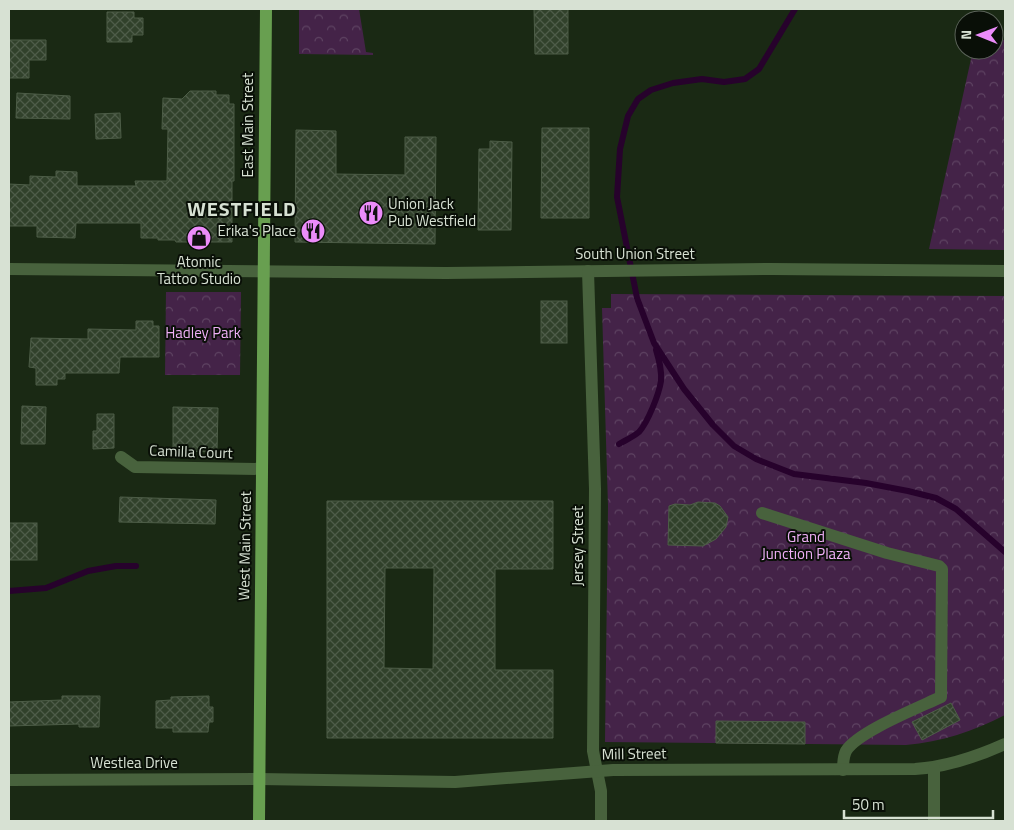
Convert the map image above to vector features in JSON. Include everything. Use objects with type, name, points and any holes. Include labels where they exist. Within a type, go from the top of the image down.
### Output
[{"type":"main road","name":"East Main Street","points":[[264,271],[266,9]]},
{"type":"main road","name":"West Main Street","points":[[259,821],[264,271]]},
{"type":"street","name":"South Union Street","points":[[9,269],[446,273],[772,269],[1005,271]]},
{"type":"street","name":"Jersey Street","points":[[588,271],[595,489],[593,751],[601,791],[601,821]]},
{"type":"street","name":"Camilla Court","points":[[121,457],[135,467],[262,469]]},
{"type":"street","points":[[762,513],[887,553],[938,566],[942,570],[941,697],[860,738],[846,750],[843,770]]},
{"type":"street","name":"Mill Street","points":[[259,779],[455,782],[596,771],[934,768],[972,758],[1005,744]]},
{"type":"street","points":[[934,768],[934,821]]},
{"type":"street","name":"Westlea Drive","points":[[9,780],[259,779]]},
{"type":"green space","points":[[299,9],[359,9],[366,52],[373,53],[373,55],[299,54]]},
{"type":"green space","points":[[1005,40],[1005,250],[929,249],[971,60],[1004,60]]},
{"type":"green space","name":"Hadley Park","points":[[166,292],[241,292],[240,375],[165,375]]},
{"type":"green space","name":"Grand Junction Plaza","points":[[611,294],[1005,296],[1005,715],[957,735],[906,745],[605,742],[608,506],[602,308],[611,308]]},
{"type":"building","points":[[534,9],[568,9],[568,54],[535,54]]},
{"type":"building","points":[[107,12],[134,12],[134,18],[143,18],[143,35],[132,35],[132,42],[107,42]]},
{"type":"building","points":[[9,40],[46,40],[46,60],[29,60],[29,78],[9,78]]},
{"type":"building","points":[[190,91],[216,91],[216,95],[229,95],[229,104],[234,104],[232,242],[176,242],[175,240],[158,240],[158,238],[141,238],[141,223],[76,223],[75,238],[37,237],[37,226],[9,226],[9,184],[30,185],[30,176],[56,177],[56,171],[77,172],[77,186],[136,186],[135,181],[167,181],[168,129],[162,129],[163,98],[182,99]]},
{"type":"building","points":[[17,93],[70,96],[70,119],[16,118]]},
{"type":"building","points":[[120,113],[121,138],[96,139],[95,114]]},
{"type":"building","points":[[542,128],[589,128],[589,218],[541,218]]},
{"type":"building","points":[[296,130],[336,131],[336,174],[405,175],[405,137],[436,137],[435,244],[295,242]]},
{"type":"building","points":[[490,141],[512,142],[511,230],[478,230],[479,149],[490,149]]},
{"type":"building","points":[[541,301],[567,301],[567,343],[541,343]]},
{"type":"building","points":[[136,321],[153,321],[153,326],[159,326],[159,357],[120,357],[119,373],[65,373],[65,379],[57,379],[57,385],[36,385],[36,368],[29,367],[31,338],[88,339],[88,329],[136,330]]},
{"type":"building","points":[[22,406],[46,407],[45,444],[21,444]]},
{"type":"building","points":[[173,407],[218,408],[217,452],[173,451]]},
{"type":"building","points":[[97,414],[114,414],[114,448],[93,449],[93,431],[97,431]]},
{"type":"building","points":[[120,497],[216,500],[215,524],[119,522]]},
{"type":"building","points":[[327,501],[553,501],[553,569],[495,569],[495,670],[553,670],[553,738],[327,738]],"holes":[[[385,568],[434,568],[433,669],[384,668]]]},
{"type":"building","points":[[698,502],[715,503],[720,506],[728,517],[726,527],[716,539],[703,546],[668,545],[669,506],[675,504],[690,505]]},
{"type":"building","points":[[9,523],[37,523],[37,560],[9,560]]},
{"type":"building","points":[[62,696],[100,696],[99,727],[79,727],[79,724],[9,726],[9,702],[62,700]]},
{"type":"building","points":[[209,696],[209,707],[213,707],[213,722],[209,722],[208,732],[173,732],[173,728],[156,728],[156,701],[171,700],[171,697]]},
{"type":"building","points":[[951,703],[960,720],[922,740],[912,722]]},
{"type":"building","points":[[716,721],[805,722],[805,744],[716,743]]},
{"type":"waterway","points":[[795,9],[759,69],[745,79],[724,82],[702,79],[673,83],[651,90],[638,99],[628,116],[620,149],[617,197],[637,298],[654,343],[684,389],[713,425],[734,446],[756,459],[794,474],[866,483],[936,498],[956,509],[1005,552]]},
{"type":"waterway","points":[[619,444],[639,432],[653,408],[661,381],[661,369],[656,350]]},
{"type":"waterway","points":[[9,591],[46,588],[88,571],[116,566],[136,566]]},
{"type":"place","name":"Union Jack Pub Westfield","points":[[371,213]]},
{"type":"place","name":"Erika's Place","points":[[313,231]]},
{"type":"place","name":"Atomic Tattoo Studio","points":[[199,238]]},
{"type":"district","name":"WESTFIELD","points":[[242,209]]}]
